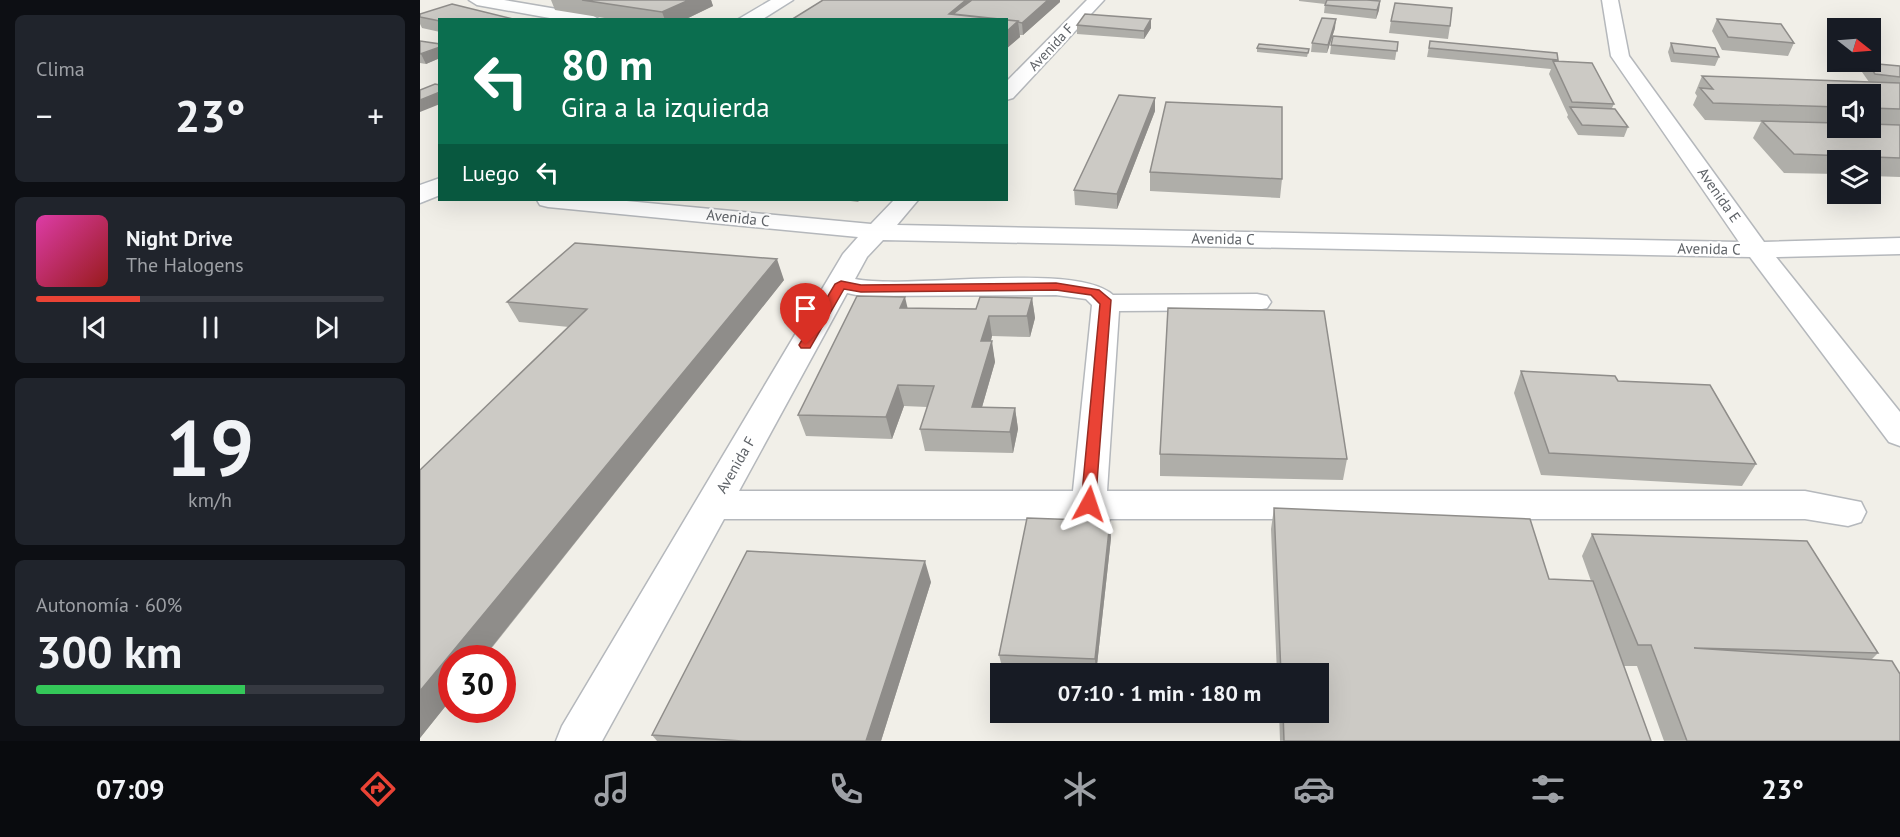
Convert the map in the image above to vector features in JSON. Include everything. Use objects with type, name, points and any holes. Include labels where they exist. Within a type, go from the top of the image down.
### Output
[{"type":"main road","points":[[750,18],[784,0]]},
{"type":"main road","points":[[770,18],[802,0]]},
{"type":"street","points":[[477,0],[580,18]]},
{"type":"street","name":"Avenida F","points":[[1008,92],[1095,0]]},
{"type":"street","name":"Avenida E","points":[[1610,0],[1620,56],[1758,250],[1900,434]]},
{"type":"street","name":"Avenida C","points":[[558,201],[877,232],[1758,250],[1900,246]]},
{"type":"street","name":"Avenida F","points":[[578,741],[841,284],[856,254],[906,201]]},
{"type":"street","points":[[841,284],[861,288],[1056,286],[1094,292],[1106,303],[1257,302]]},
{"type":"street","points":[[1089,504],[1106,303]]},
{"type":"street","points":[[713,505],[1805,505],[1848,512]]},
{"type":"building","points":[[582,0],[689,0],[662,12]]},
{"type":"building","points":[[823,0],[966,0],[949,14],[986,18],[794,18]]},
{"type":"building","points":[[972,0],[1048,0],[1022,23],[1008,20],[1008,18],[953,14]]},
{"type":"building","points":[[1327,0],[1380,1],[1377,10],[1325,5]]},
{"type":"building","points":[[1395,3],[1452,8],[1450,26],[1391,21]]},
{"type":"building","points":[[452,4],[509,18],[438,18],[438,21],[420,17],[420,14]]},
{"type":"building","points":[[1085,14],[1151,19],[1144,31],[1077,25]]},
{"type":"building","points":[[1322,18],[1336,19],[1328,45],[1312,43]]},
{"type":"building","points":[[1717,19],[1781,24],[1794,43],[1728,37]]},
{"type":"building","points":[[1008,20],[1018,21],[1008,30]]},
{"type":"building","points":[[1333,36],[1398,42],[1397,51],[1331,45]]},
{"type":"building","points":[[420,41],[438,44],[438,48],[420,54]]},
{"type":"building","points":[[1430,41],[1557,53],[1558,60],[1429,48]]},
{"type":"building","points":[[1671,43],[1715,48],[1719,57],[1674,53]]},
{"type":"building","points":[[1259,44],[1309,49],[1308,53],[1257,48]]},
{"type":"building","points":[[1553,61],[1592,63],[1614,104],[1572,102]]},
{"type":"building","points":[[1881,64],[1900,66],[1900,77],[1874,72],[1881,72]]},
{"type":"building","points":[[1702,76],[1900,83],[1900,109],[1881,108],[1881,84],[1827,84],[1827,107],[1713,103],[1700,88],[1713,89]]},
{"type":"building","points":[[438,85],[438,93],[420,100],[420,90]]},
{"type":"building","points":[[1119,95],[1155,98],[1117,194],[1074,190]]},
{"type":"building","points":[[1166,102],[1282,107],[1282,179],[1150,172]]},
{"type":"building","points":[[1570,107],[1615,109],[1628,127],[1582,125]]},
{"type":"building","points":[[1762,121],[1827,123],[1827,138],[1881,138],[1881,124],[1900,125],[1900,158],[1881,157],[1881,150],[1827,150],[1827,155],[1794,154]]},
{"type":"building","points":[[575,243],[777,259],[458,645],[438,645],[438,669],[420,691],[420,470],[587,309],[507,302]]},
{"type":"building","points":[[857,296],[905,297],[900,308],[976,309],[980,297],[1032,298],[1027,316],[989,316],[981,341],[992,341],[972,407],[1015,408],[1010,432],[920,429],[934,386],[898,385],[886,417],[798,415]]},
{"type":"building","points":[[1168,308],[1324,311],[1347,459],[1160,454]]},
{"type":"building","points":[[1521,371],[1615,376],[1618,381],[1710,385],[1756,464],[1549,453]]},
{"type":"building","points":[[1274,508],[1530,519],[1549,579],[1593,581],[1651,741],[1284,741],[1283,723],[1329,723],[1329,663],[1281,663]]},
{"type":"building","points":[[1027,518],[1110,521],[1095,659],[999,655]]},
{"type":"building","points":[[1592,534],[1807,541],[1878,653],[1694,648],[1892,661],[1900,674],[1900,741],[1687,741],[1651,645],[1638,645]]},
{"type":"building","points":[[747,551],[925,561],[866,741],[742,741],[652,735]]},
{"type":"route","points":[[806,345],[841,284],[861,288],[1056,286],[1094,292],[1106,303],[1089,504]]}]
